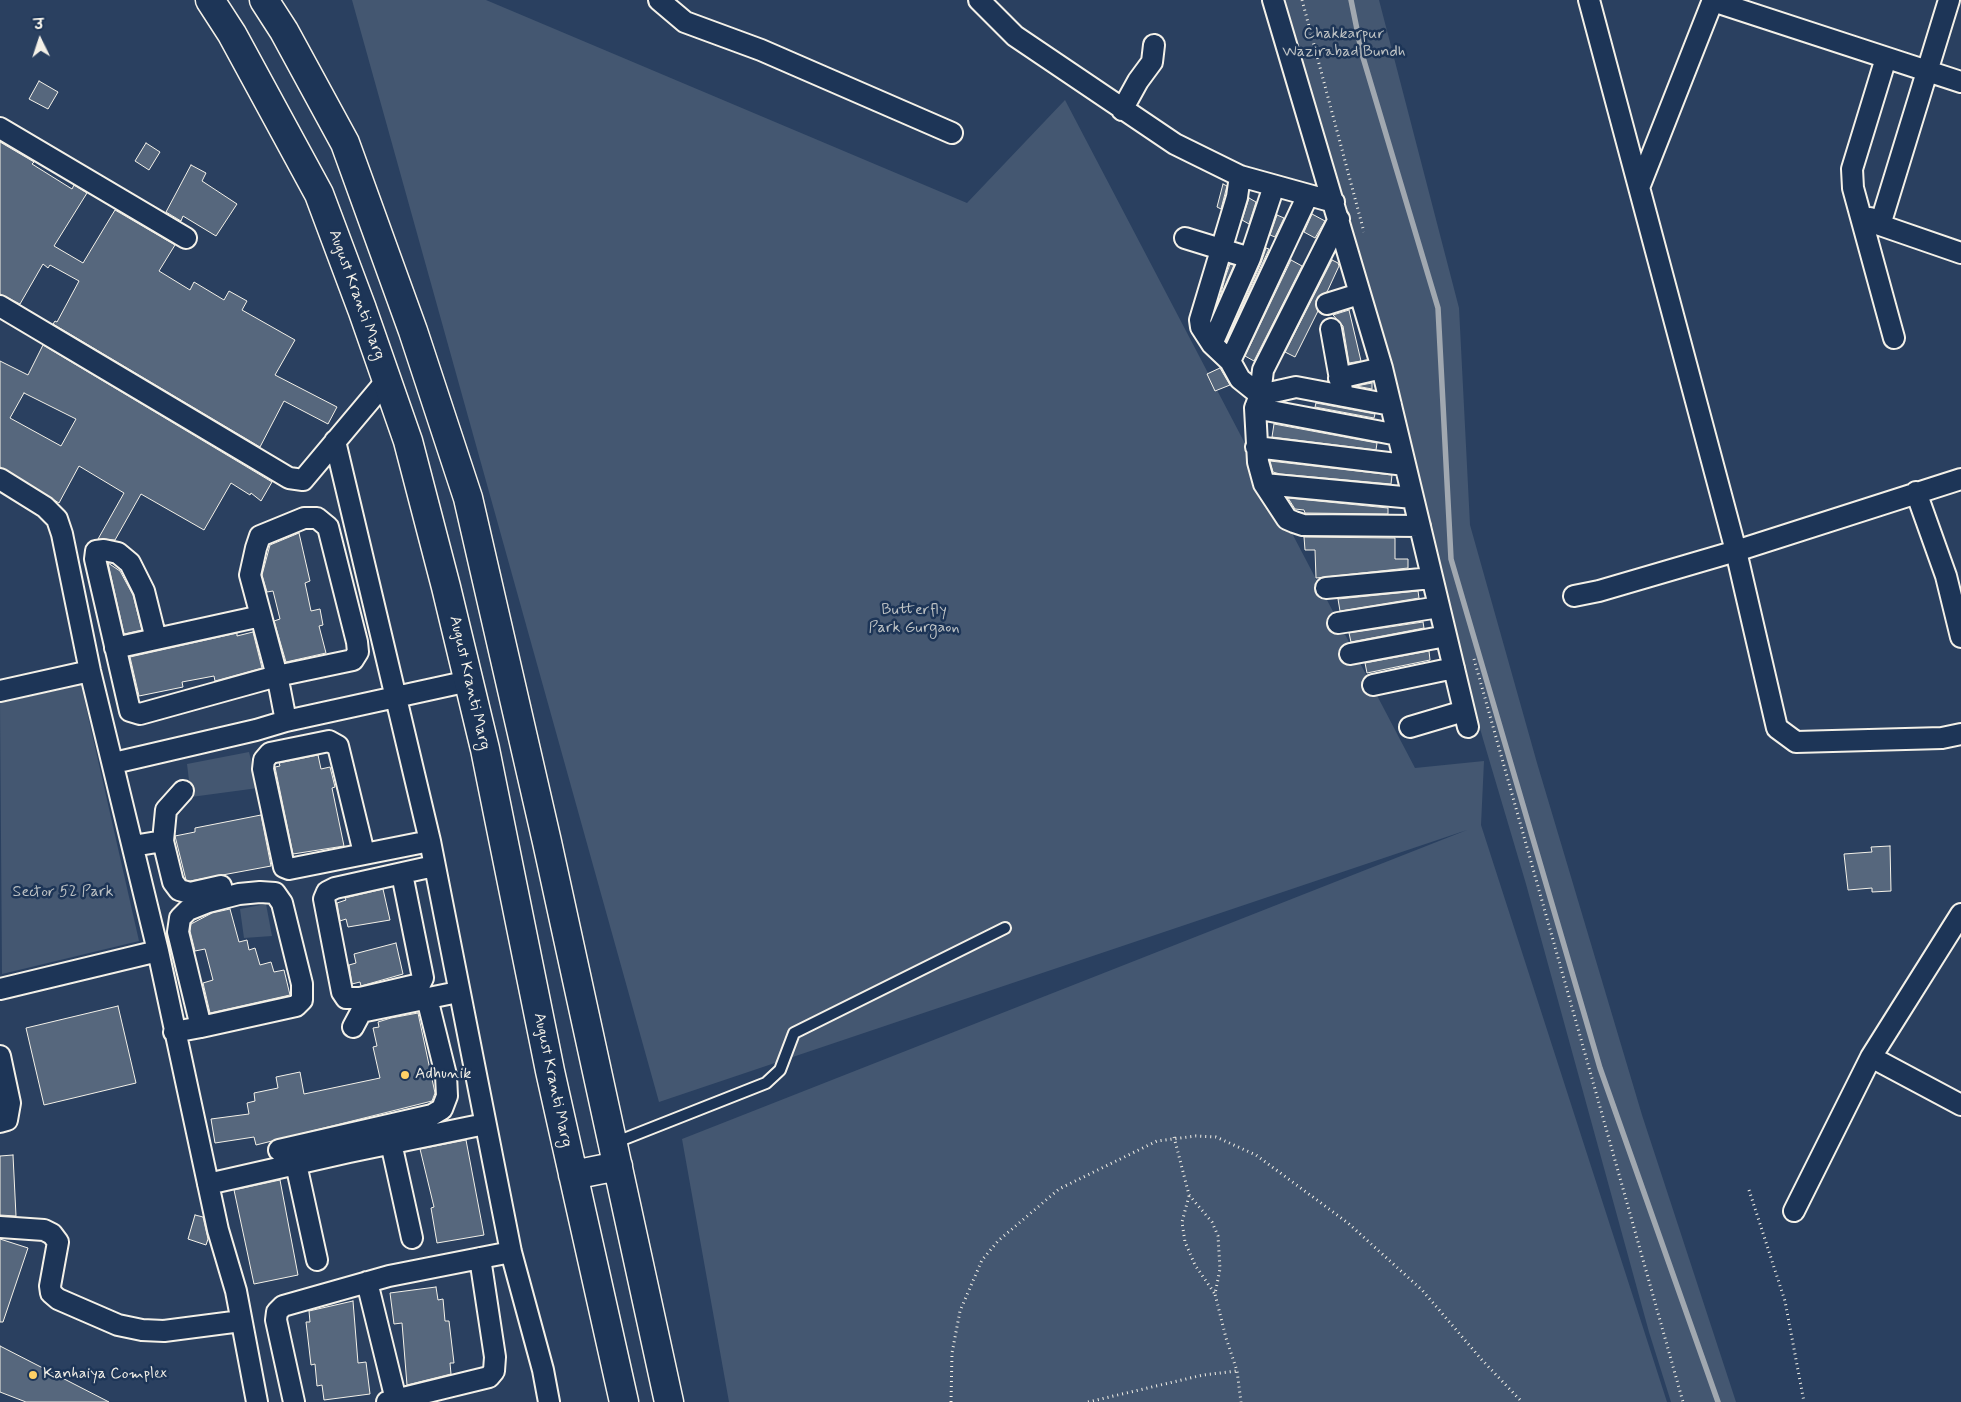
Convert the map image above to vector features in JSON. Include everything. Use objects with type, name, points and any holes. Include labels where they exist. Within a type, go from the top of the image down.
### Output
[{"type":"main road","name":"August Kranti Marg","points":[[210,0],[232,34],[319,194],[408,441],[485,749],[550,1071],[624,1402]]},
{"type":"main road","points":[[264,0],[284,31],[345,143],[412,331],[468,498],[615,1155],[668,1402]]},
{"type":"main road","points":[[573,1175],[615,1155]]},
{"type":"street","points":[[659,0],[685,22],[761,50],[952,133]]},
{"type":"street","points":[[979,0],[1014,36],[1175,144],[1240,176],[1308,194],[1337,211]]},
{"type":"street","points":[[1273,0],[1382,368],[1466,719],[1410,727]]},
{"type":"street","points":[[1589,0],[1640,185],[1736,551],[1777,728],[1796,742],[1942,738],[1961,734]]},
{"type":"street","points":[[1640,185],[1713,0],[1961,82]]},
{"type":"street","points":[[1880,225],[1949,0]]},
{"type":"street","points":[[1122,110],[1138,81],[1152,62],[1154,45]]},
{"type":"street","points":[[1886,58],[1852,169],[1854,188],[1894,338]]},
{"type":"street","points":[[0,128],[186,238]]},
{"type":"street","points":[[1240,176],[1237,197],[1200,320],[1201,327],[1212,344],[1230,361],[1240,379],[1258,402],[1398,435]]},
{"type":"street","points":[[1212,344],[1250,258],[1274,186]]},
{"type":"street","points":[[1230,361],[1308,194]]},
{"type":"street","points":[[1337,211],[1263,370],[1258,402],[1256,447],[1264,484],[1287,519],[1303,525],[1420,526]]},
{"type":"street","points":[[1860,212],[1880,225],[1961,253]]},
{"type":"street","points":[[1185,238],[1250,258]]},
{"type":"street","points":[[1328,304],[1359,294]]},
{"type":"street","points":[[0,306],[290,478],[303,480],[387,380]]},
{"type":"street","points":[[1331,329],[1341,387]]},
{"type":"street","points":[[1341,387],[1382,368]]},
{"type":"street","points":[[1258,402],[1296,387],[1341,387],[1391,405]]},
{"type":"street","points":[[335,441],[430,841],[458,992],[511,1252],[550,1402]]},
{"type":"street","points":[[1256,447],[1405,465]]},
{"type":"street","points":[[0,479],[45,507],[57,519],[62,534],[90,671],[114,763],[158,952],[218,1230],[236,1291],[256,1402]]},
{"type":"street","points":[[1574,596],[1599,591],[1736,551],[1961,479]]},
{"type":"street","points":[[1264,484],[1413,498]]},
{"type":"street","points":[[1916,492],[1946,576],[1961,637]]},
{"type":"street","points":[[156,639],[144,592],[130,562],[118,554],[97,550],[95,559],[115,648],[130,711],[134,713],[140,714],[277,676],[353,660],[358,652],[328,527],[317,518],[304,518],[260,536],[250,575],[277,676],[286,721]]},
{"type":"street","points":[[1326,588],[1432,578]]},
{"type":"street","points":[[1338,623],[1439,607]]},
{"type":"street","points":[[115,648],[261,616]]},
{"type":"street","points":[[1350,654],[1446,636]]},
{"type":"street","points":[[1373,685],[1454,668]]},
{"type":"street","points":[[0,691],[90,671]]},
{"type":"street","points":[[114,763],[256,730],[286,721],[468,681]]},
{"type":"street","points":[[364,853],[338,746],[329,740],[270,753],[264,760],[263,768],[284,867],[289,869],[430,841]]},
{"type":"street","points":[[183,792],[166,810],[163,841],[173,882],[179,890],[190,893],[258,878]]},
{"type":"street","points":[[133,846],[163,841]]},
{"type":"street","points":[[402,874],[423,978],[420,984],[360,998],[346,998],[342,992],[324,899],[327,892],[335,888],[434,866]]},
{"type":"street","points":[[174,1032],[201,1027],[296,1006],[302,1000],[300,976],[282,903],[275,893],[240,894],[208,902],[188,910],[180,918],[178,932],[201,1027]]},
{"type":"street","points":[[1794,1211],[1871,1057],[1961,914]]},
{"type":"street","points":[[0,990],[158,952]]},
{"type":"street","points":[[353,1027],[361,1012],[458,992]]},
{"type":"street","points":[[280,1150],[432,1115],[442,1109],[447,1096],[446,1075],[427,998]]},
{"type":"street","points":[[0,1056],[10,1103],[7,1120],[0,1122]]},
{"type":"street","points":[[1871,1057],[1961,1106]]},
{"type":"street","points":[[208,1184],[485,1124]]},
{"type":"street","points":[[391,1143],[412,1238]]},
{"type":"street","points":[[296,1164],[317,1260]]},
{"type":"street","points":[[0,1227],[44,1230],[52,1234],[58,1242],[50,1286],[51,1293],[58,1299],[118,1325],[142,1330],[164,1331],[241,1322]]},
{"type":"street","points":[[294,1402],[276,1320],[277,1312],[283,1306],[367,1282],[511,1252]]},
{"type":"street","points":[[367,1282],[391,1401],[489,1377],[494,1371],[494,1357],[480,1258]]},
{"type":"lane","points":[[615,1155],[766,1083],[780,1070],[794,1033],[1006,928]]},
{"type":"path","points":[[1302,0],[1364,233]]},
{"type":"path","points":[[1473,655],[1683,1402]]},
{"type":"path","points":[[1174,1137],[1189,1195],[1212,1222],[1218,1236],[1220,1269],[1215,1294]]},
{"type":"path","points":[[951,1402],[952,1353],[960,1311],[982,1260],[998,1240],[1059,1190],[1157,1141],[1174,1137],[1216,1138],[1256,1156],[1348,1223],[1422,1290],[1482,1360],[1522,1402]]},
{"type":"path","points":[[1749,1190],[1785,1301],[1804,1402]]},
{"type":"path","points":[[1189,1195],[1182,1222],[1185,1242],[1195,1265],[1215,1294],[1226,1338],[1237,1371],[1241,1402]]},
{"type":"path","points":[[1088,1402],[1203,1374],[1237,1371]]},
{"type":"green space","name":"Butterfly Park Gurgaon","points":[[352,0],[486,0],[967,203],[1065,100],[1415,768],[1484,761],[1481,825],[1667,1402],[729,1402],[682,1139],[1467,830],[659,1102]]},
{"type":"green space","name":"Chakkarpur Wazirabad Bundh","points":[[1285,0],[1379,0],[1459,308],[1470,525],[1537,763],[1642,1115],[1736,1402],[1671,1402],[1649,1332],[1526,884],[1435,567],[1357,258]]},
{"type":"green space","name":"Sector 52 Park","points":[[81,685],[139,941],[2,974],[0,703]]},
{"type":"green space","points":[[249,752],[258,788],[191,797],[187,764]]},
{"type":"green space","points":[[266,904],[272,936],[244,938],[240,909]]},
{"type":"building","points":[[39,81],[58,92],[48,109],[29,99]]},
{"type":"building","points":[[0,142],[34,162],[32,164],[72,189],[74,185],[87,193],[54,246],[83,263],[115,210],[175,245],[159,271],[190,290],[194,282],[224,300],[229,291],[247,301],[242,310],[295,340],[275,375],[337,407],[328,424],[284,401],[260,447],[53,324],[55,321],[57,322],[79,281],[50,265],[48,268],[43,264],[20,304],[0,294]]},
{"type":"building","points":[[146,143],[160,152],[149,170],[135,161]]},
{"type":"building","points":[[191,165],[206,173],[202,181],[237,204],[216,236],[183,216],[181,221],[166,212]]},
{"type":"building","points":[[1223,184],[1227,186],[1221,209],[1217,207]]},
{"type":"building","points":[[1249,198],[1256,202],[1249,224],[1242,220]]},
{"type":"building","points":[[1312,214],[1325,221],[1315,238],[1304,232]]},
{"type":"building","points":[[1277,215],[1284,218],[1275,237],[1270,235]]},
{"type":"building","points":[[1266,248],[1269,249],[1227,340],[1261,263]]},
{"type":"building","points":[[1291,260],[1302,266],[1254,361],[1245,356]]},
{"type":"building","points":[[1332,260],[1338,263],[1339,266],[1327,292],[1319,296],[1316,301],[1318,311],[1295,357],[1285,352]]},
{"type":"building","points":[[1230,264],[1234,265],[1220,297],[1225,278]]},
{"type":"building","points":[[1349,310],[1361,361],[1349,363],[1343,326],[1333,315]]},
{"type":"building","points":[[43,345],[272,482],[261,501],[251,493],[250,495],[231,483],[204,530],[141,494],[115,540],[98,539],[124,493],[79,466],[59,503],[0,467],[0,361],[28,375]],"holes":[[[24,393],[76,419],[61,446],[10,418]]]},
{"type":"building","points":[[1220,368],[1230,385],[1215,391],[1207,374]]},
{"type":"building","points":[[1372,383],[1372,389],[1356,386]]},
{"type":"building","points":[[1316,403],[1375,414],[1374,418],[1315,407]]},
{"type":"building","points":[[1274,424],[1377,443],[1376,450],[1272,437]]},
{"type":"building","points":[[1270,461],[1392,475],[1391,484],[1280,474],[1273,472]]},
{"type":"building","points":[[1288,498],[1388,508],[1388,514],[1305,513],[1304,510],[1295,509]]},
{"type":"building","points":[[299,533],[310,581],[305,583],[311,611],[320,609],[323,625],[319,626],[326,653],[286,662],[274,621],[280,619],[273,591],[267,592],[262,575],[270,545]]},
{"type":"building","points":[[1304,537],[1395,538],[1395,559],[1408,559],[1408,568],[1316,578],[1315,550],[1305,550]]},
{"type":"building","points":[[108,563],[120,571],[133,595],[142,630],[124,634]]},
{"type":"building","points":[[1418,591],[1419,598],[1340,611],[1338,599]]},
{"type":"building","points":[[1423,622],[1424,628],[1351,642],[1349,633]]},
{"type":"building","points":[[253,632],[262,668],[215,681],[214,676],[182,682],[183,687],[139,696],[130,657],[237,633],[237,636]]},
{"type":"building","points":[[1429,651],[1430,660],[1367,673],[1365,663]]},
{"type":"building","points":[[318,755],[321,769],[330,767],[335,787],[332,788],[344,846],[293,854],[275,767],[280,766],[279,763]]},
{"type":"building","points":[[261,815],[271,866],[190,881],[186,880],[175,836],[195,832],[195,828]]},
{"type":"building","points":[[1890,846],[1891,891],[1872,892],[1872,888],[1848,890],[1844,854],[1872,852],[1871,847]]},
{"type":"building","points":[[383,889],[390,920],[348,927],[346,919],[340,921],[337,903],[346,900],[345,898]]},
{"type":"building","points":[[230,909],[239,942],[247,940],[249,950],[255,948],[260,965],[271,962],[274,972],[284,970],[290,995],[210,1013],[203,983],[213,980],[205,949],[195,951],[190,931],[191,924],[212,913]]},
{"type":"building","points":[[396,943],[403,974],[361,986],[360,982],[352,984],[349,965],[356,963],[354,954]]},
{"type":"building","points":[[118,1006],[136,1083],[44,1105],[26,1028]]},
{"type":"building","name":"Adhunik","points":[[418,1013],[435,1093],[432,1101],[256,1145],[254,1137],[215,1143],[211,1119],[249,1114],[247,1103],[255,1101],[254,1093],[278,1088],[276,1077],[300,1072],[304,1094],[380,1078],[373,1047],[377,1046],[373,1028],[379,1027],[378,1022]]},
{"type":"building","points":[[466,1140],[484,1235],[437,1243],[431,1208],[434,1207],[420,1149]]},
{"type":"building","points":[[13,1155],[16,1216],[0,1215],[0,1156]]},
{"type":"building","points":[[280,1180],[298,1275],[254,1284],[234,1190]]},
{"type":"building","points":[[195,1215],[203,1217],[208,1239],[206,1245],[188,1239]]},
{"type":"building","points":[[0,1239],[28,1248],[3,1322],[0,1322]]},
{"type":"building","points":[[436,1287],[438,1300],[443,1299],[445,1321],[449,1321],[454,1363],[450,1363],[451,1374],[407,1385],[402,1323],[394,1324],[390,1293]]},
{"type":"building","points":[[353,1301],[358,1363],[366,1362],[370,1394],[324,1400],[322,1385],[317,1386],[315,1364],[311,1365],[306,1322],[310,1322],[309,1311]]},
{"type":"building","name":"Kanhaiya Complex","points":[[0,1346],[109,1402],[26,1402],[0,1392]]},
{"type":"waterway","points":[[1351,0],[1362,54],[1438,308],[1451,559],[1600,1068],[1718,1402]]},
{"type":"place","name":"Adhunik","points":[[405,1075]]},
{"type":"place","name":"Kanhaiya Complex","points":[[33,1375]]}]
